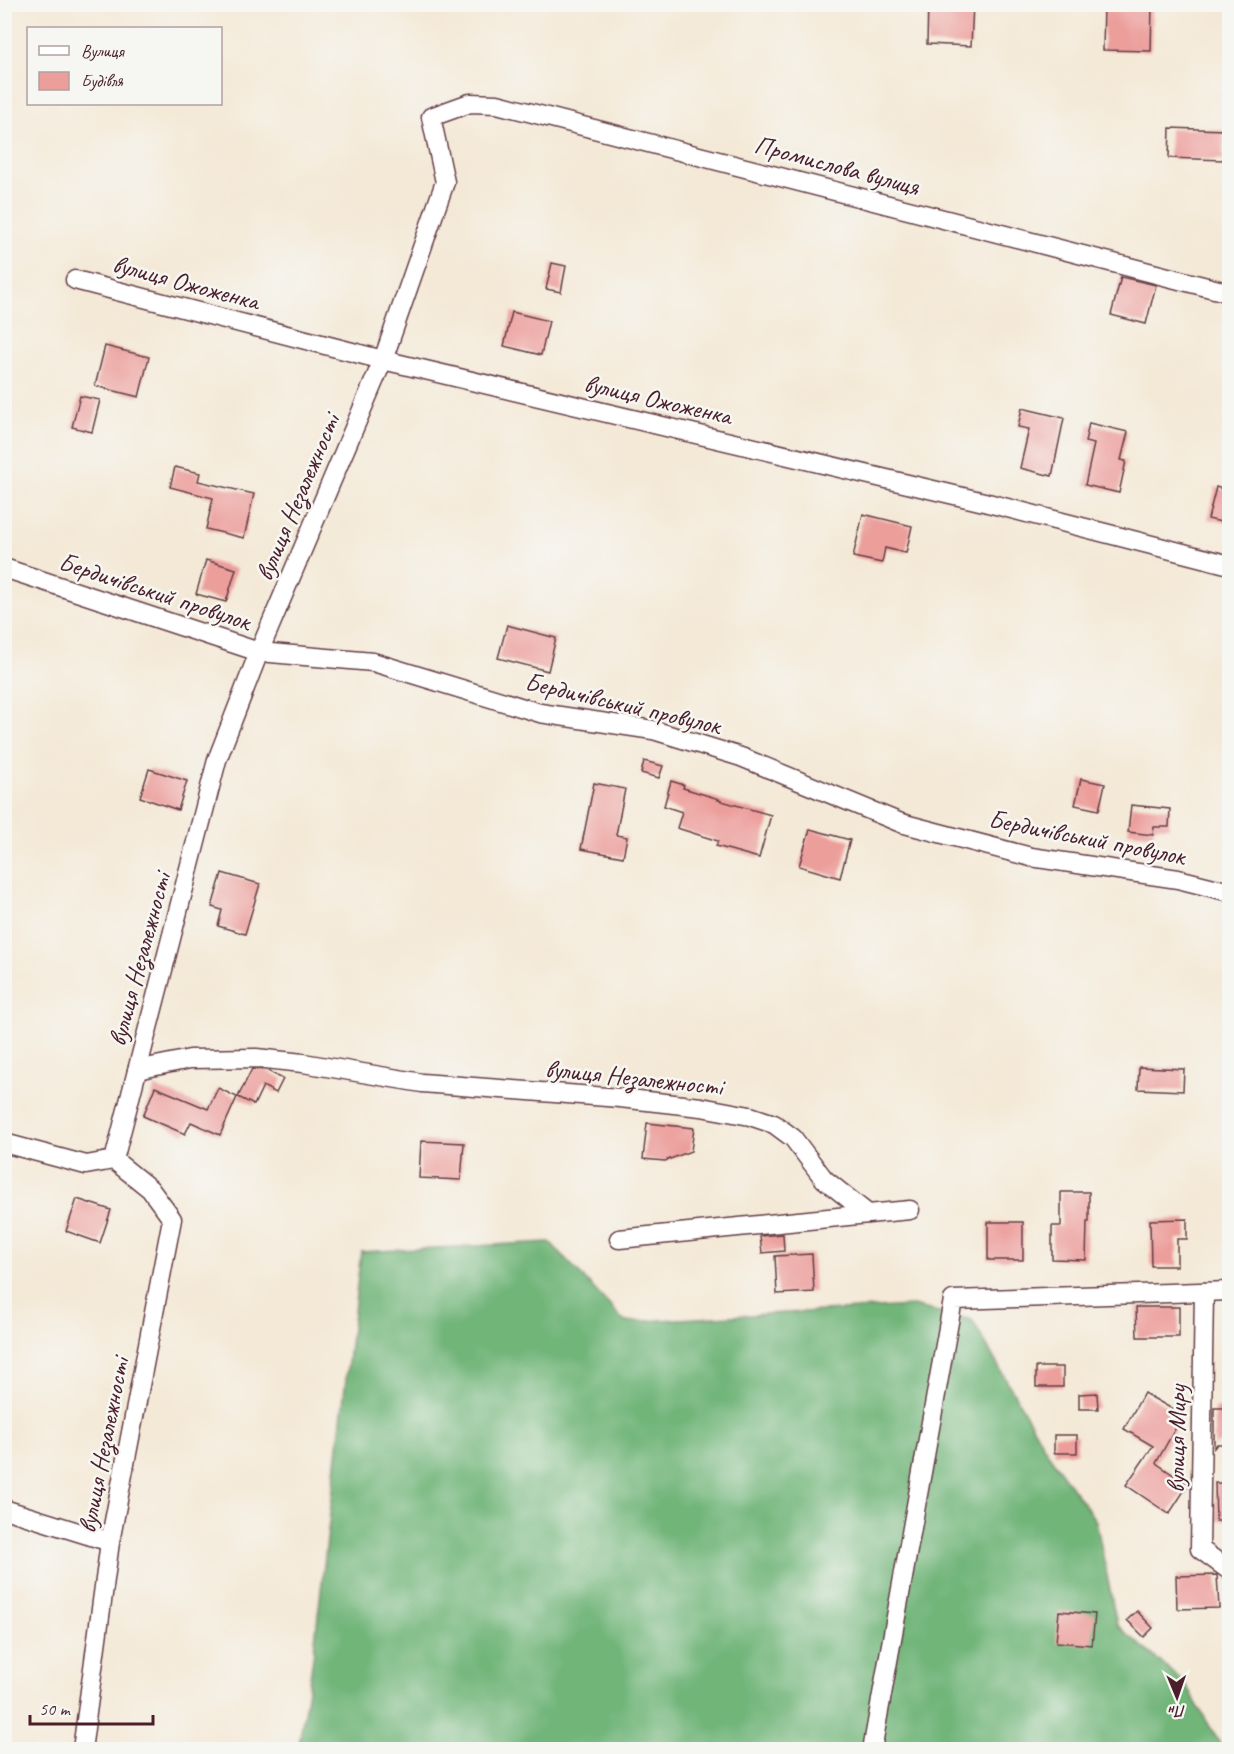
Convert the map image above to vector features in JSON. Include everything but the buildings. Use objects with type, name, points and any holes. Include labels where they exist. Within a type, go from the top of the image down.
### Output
[{"type":"street","name":"Промислова вулиця","points":[[432,117],[470,103],[497,104],[1230,293]]},
{"type":"street","name":"вулиця Незалежності","points":[[82,1749],[110,1542],[172,1219],[150,1190],[114,1160],[217,760],[259,652],[383,360],[444,182],[432,117]]},
{"type":"street","name":"вулиця Ожоженка","points":[[75,280],[383,360],[984,502],[1230,565]]},
{"type":"street","name":"Бердичівський провулок","points":[[4,568],[259,652],[373,662],[540,713],[653,730],[741,757],[901,823],[1031,857],[1178,879],[1230,892]]},
{"type":"street","name":"вулиця Незалежності","points":[[136,1070],[190,1059],[256,1058],[303,1063],[422,1083],[620,1098],[701,1107],[750,1116],[774,1124],[793,1138],[824,1179],[868,1214]]},
{"type":"street","points":[[4,1143],[86,1165],[114,1160]]},
{"type":"street","points":[[619,1239],[910,1210]]},
{"type":"street","name":"вулиця Миру","points":[[1204,1292],[1200,1549],[1230,1571]]},
{"type":"street","points":[[872,1749],[953,1300],[1230,1292]]},
{"type":"street","points":[[4,1509],[110,1542]]},
{"type":"green space","points":[[550,1242],[625,1322],[913,1306],[972,1320],[1049,1455],[1096,1521],[1117,1625],[1184,1682],[1223,1749],[298,1750],[313,1658],[361,1252]]}]
